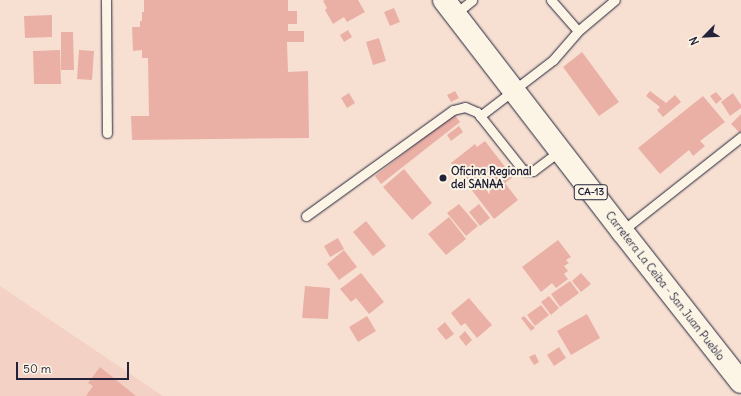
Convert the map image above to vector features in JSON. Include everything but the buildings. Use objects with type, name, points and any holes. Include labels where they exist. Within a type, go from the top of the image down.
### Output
[{"type":"main road","name":"Carretera La Ceiba - San Juan Pueblo","points":[[449,7],[741,382]]},
{"type":"lane","points":[[106,0],[107,133]]},
{"type":"lane","points":[[449,7],[472,0]]},
{"type":"lane","points":[[551,0],[578,31]]},
{"type":"lane","points":[[480,116],[553,60],[578,31],[615,0]]},
{"type":"lane","points":[[306,216],[453,110],[465,107],[477,112],[523,170],[533,171],[560,151]]},
{"type":"lane","points":[[622,231],[741,137]]},
{"type":"shaded area","points":[[0,286],[163,396],[0,396]]},
{"type":"place","name":"Oficina Regional del SANAA","points":[[443,178]]}]
